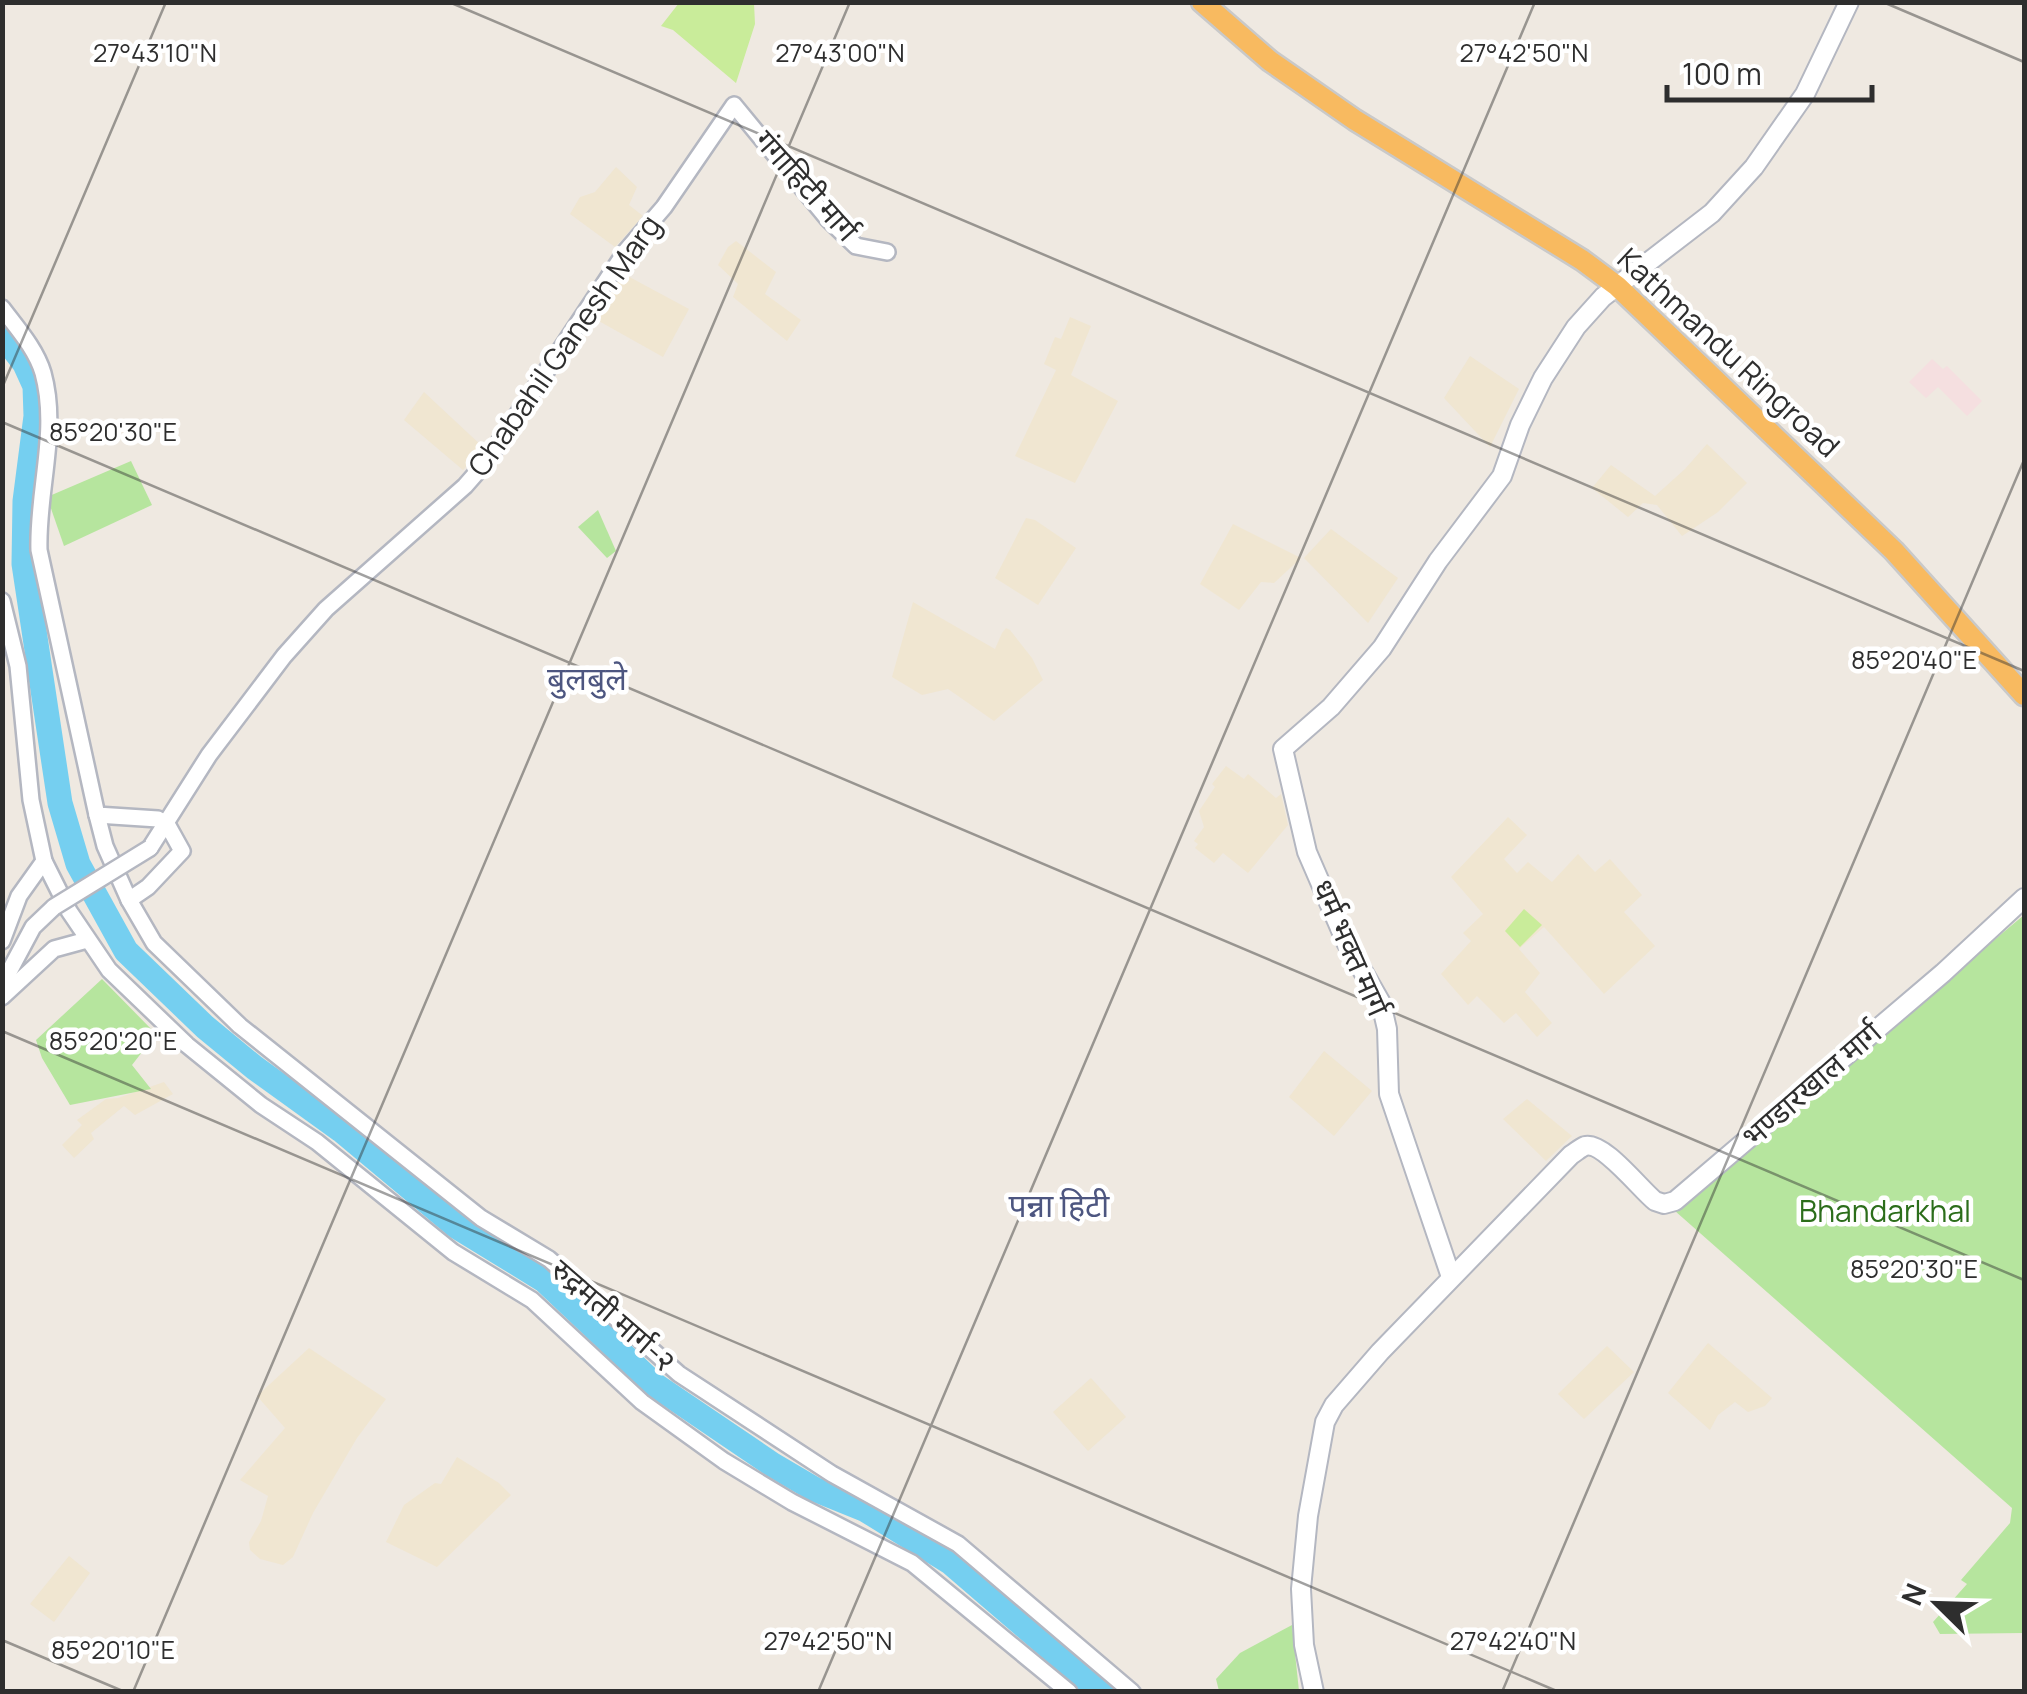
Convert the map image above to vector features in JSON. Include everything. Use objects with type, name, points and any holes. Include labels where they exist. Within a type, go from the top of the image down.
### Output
[{"type":"highway","name":"Kathmandu Ringroad","points":[[1202,2],[1270,61],[1339,109],[1582,260],[1620,289],[1883,540],[2024,695]]},
{"type":"main road","points":[[1620,289],[1731,195],[1754,167],[1805,94],[1849,2]]},
{"type":"main road","points":[[1620,289],[1720,221],[1760,175],[1818,95],[1860,2]]},
{"type":"main road","name":"धर्म भक्त मार्ग","points":[[1451,1277],[1389,1094],[1387,1029],[1381,1003],[1346,942],[1307,852],[1283,749],[1331,707],[1382,648],[1438,561],[1502,476],[1520,425],[1560,350],[1591,311],[1620,289]]},
{"type":"main road","name":"भण्डारखाल मार्ग","points":[[1451,1277],[1572,1155],[1590,1146],[1608,1154],[1654,1201],[1674,1202],[1928,986],[2024,898]]},
{"type":"main road","points":[[1314,1692],[1304,1644],[1301,1589],[1308,1516],[1326,1422],[1348,1387],[1451,1277]]},
{"type":"street","name":"गंगाहिटी मार्ग","points":[[734,105],[827,218],[856,246],[887,252]]},
{"type":"street","name":"Chabahil Ganesh Marg","points":[[2,985],[32,927],[54,907],[150,848],[209,756],[284,656],[326,609],[465,486],[486,462],[626,251],[664,207],[734,105]]},
{"type":"street","name":"रुद्रमती मार्ग-२","points":[[7,313],[33,350],[43,373],[50,424],[38,550],[96,815],[129,900],[154,943],[240,1026],[481,1218],[549,1259],[659,1357],[732,1410],[832,1474],[958,1544],[1132,1692]]},
{"type":"street","points":[[2,601],[18,666],[31,800],[44,860],[69,911],[109,970],[187,1045],[261,1105],[317,1142],[453,1252],[532,1300],[642,1402],[724,1461],[792,1502],[912,1563],[1069,1692]]},
{"type":"street","points":[[96,815],[158,820],[167,824],[182,851],[129,900]]},
{"type":"street","points":[[2,941],[19,896],[44,860]]},
{"type":"street","points":[[2,997],[54,949],[87,940]]},
{"type":"shaded area","points":[[616,167],[637,187],[629,205],[643,216],[615,247],[570,214],[580,197],[595,192]]},
{"type":"shaded area","points":[[736,241],[776,272],[765,294],[801,320],[787,341],[733,297],[738,284],[718,265]]},
{"type":"shaded area","points":[[622,273],[689,309],[663,357],[597,320]]},
{"type":"shaded area","points":[[1070,317],[1091,326],[1071,375],[1118,401],[1075,483],[1015,456],[1056,370],[1044,364],[1055,337],[1061,339]]},
{"type":"shaded area","points":[[1470,356],[1519,389],[1490,447],[1444,398]]},
{"type":"shaded area","points":[[1932,359],[1943,369],[1947,366],[1982,401],[1967,416],[1938,387],[1926,398],[1909,382]]},
{"type":"shaded area","points":[[424,392],[484,448],[463,470],[404,420]]},
{"type":"shaded area","points":[[1707,444],[1747,483],[1718,512],[1682,536],[1657,505],[1643,503],[1628,517],[1592,488],[1611,465],[1655,496]]},
{"type":"shaded area","points":[[1026,518],[1076,548],[1038,605],[995,578]]},
{"type":"shaded area","points":[[1233,524],[1301,558],[1274,583],[1261,582],[1239,610],[1200,584]]},
{"type":"shaded area","points":[[1331,529],[1398,578],[1368,623],[1304,558]]},
{"type":"shaded area","points":[[913,602],[995,649],[1002,633],[1006,628],[1010,630],[1043,680],[994,721],[948,689],[922,695],[892,677]]},
{"type":"shaded area","points":[[1226,766],[1244,779],[1248,774],[1276,798],[1281,794],[1288,825],[1248,873],[1223,853],[1214,863],[1195,848],[1198,844],[1194,841],[1204,827],[1199,811]]},
{"type":"shaded area","points":[[1508,817],[1527,835],[1504,859],[1517,873],[1528,862],[1552,882],[1578,854],[1595,872],[1610,859],[1642,895],[1624,912],[1655,946],[1604,994],[1544,927],[1519,949],[1540,973],[1525,992],[1552,1023],[1537,1037],[1516,1013],[1504,1023],[1477,996],[1468,1005],[1441,974],[1471,941],[1463,933],[1483,914],[1451,877]]},
{"type":"shaded area","points":[[1324,1051],[1372,1091],[1334,1136],[1289,1097]]},
{"type":"shaded area","points":[[164,1082],[173,1094],[135,1115],[124,1106],[91,1133],[94,1139],[74,1158],[62,1145],[82,1125],[77,1120],[106,1099]]},
{"type":"shaded area","points":[[1527,1099],[1572,1136],[1546,1161],[1503,1119]]},
{"type":"shaded area","points":[[1708,1343],[1772,1398],[1765,1406],[1748,1412],[1735,1402],[1718,1415],[1710,1430],[1668,1393]]},
{"type":"shaded area","points":[[1607,1346],[1634,1372],[1584,1419],[1558,1394]]},
{"type":"shaded area","points":[[309,1348],[386,1399],[357,1438],[313,1513],[293,1557],[283,1565],[260,1559],[250,1550],[249,1542],[261,1521],[268,1496],[240,1480],[285,1428],[257,1396]]},
{"type":"shaded area","points":[[1091,1378],[1126,1417],[1088,1451],[1053,1412]]},
{"type":"shaded area","points":[[457,1457],[511,1495],[437,1567],[386,1542],[404,1505],[435,1483],[441,1484]]},
{"type":"shaded area","points":[[69,1556],[90,1573],[54,1622],[30,1604]]},
{"type":"green space","points":[[679,3],[754,3],[755,24],[736,83],[673,30],[661,26]]},
{"type":"green space","points":[[131,461],[152,505],[64,546],[47,497]]},
{"type":"green space","points":[[598,510],[616,551],[607,558],[578,527]]},
{"type":"green space","points":[[1524,909],[1542,925],[1520,947],[1505,931]]},
{"type":"green space","name":"Bhandarkhal","points":[[2024,915],[2024,1633],[1940,1634],[1933,1622],[1967,1584],[1961,1580],[2010,1523],[2012,1508],[1675,1211]]},
{"type":"green space","points":[[102,979],[156,1034],[132,1065],[151,1089],[70,1105],[42,1058],[36,1040]]},
{"type":"green space","points":[[1292,1625],[1299,1691],[1219,1691],[1216,1679],[1240,1653]]},
{"type":"waterway","points":[[2,334],[25,364],[35,386],[24,564],[60,803],[78,864],[126,951],[205,1027],[255,1068],[341,1130],[456,1226],[544,1280],[655,1385],[773,1465],[814,1489],[866,1510],[950,1562],[1101,1692]]},
{"type":"district","name":"बुलबुले","points":[[587,679]]},
{"type":"district","name":"पन्ना हिटी","points":[[1059,1206]]}]
